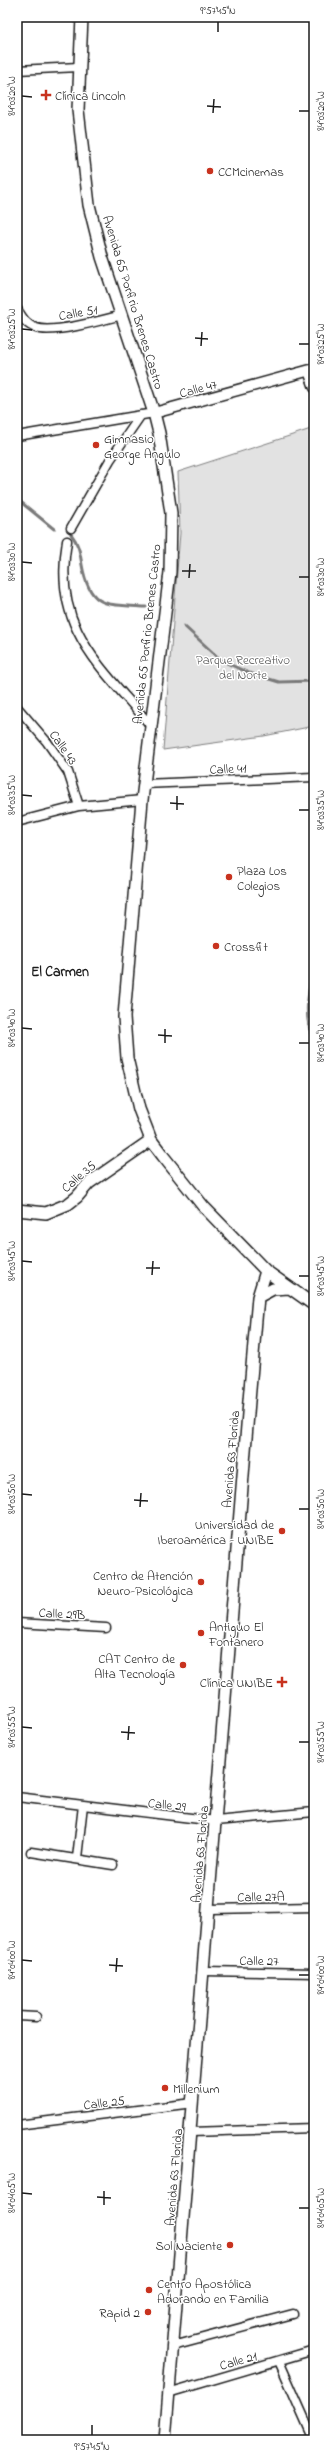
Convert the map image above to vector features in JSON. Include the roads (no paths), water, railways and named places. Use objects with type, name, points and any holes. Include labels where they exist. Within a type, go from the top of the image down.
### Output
[{"type":"main road","name":"Avenida 65 Porfirio Brenes Castro","points":[[82,17],[78,110],[89,205],[102,257],[160,433],[171,513],[170,572],[150,725],[142,800],[124,1026],[126,1058],[131,1083],[151,1140],[203,1206],[266,1271],[314,1305]]},
{"type":"main road","name":"Calle 35","points":[[17,1210],[46,1213],[68,1204],[77,1197],[89,1183],[151,1140]]},
{"type":"main road","name":"Avenida 63 Florida","points":[[165,2440],[258,1296],[266,1271]]},
{"type":"main road","points":[[258,1296],[273,1289],[289,1288]]},
{"type":"street","points":[[17,70],[79,67]]},
{"type":"street","name":"Calle 51","points":[[17,309],[25,322],[37,329],[60,328],[122,315]]},
{"type":"street","points":[[311,370],[314,388]]},
{"type":"street","name":"Calle 47","points":[[17,436],[154,413],[311,370]]},
{"type":"street","points":[[71,528],[110,460],[141,415]]},
{"type":"street","points":[[67,541],[63,578],[66,604],[72,624],[83,644],[150,725]]},
{"type":"street","name":"Calle 43","points":[[17,708],[47,742],[68,772],[79,806]]},
{"type":"street","name":"Calle 41","points":[[144,784],[314,777]]},
{"type":"street","points":[[17,822],[79,806],[142,800]]},
{"type":"street","name":"Calle 29B","points":[[17,1623],[106,1628]]},
{"type":"street","name":"Calle 29","points":[[17,1797],[216,1821],[314,1812]]},
{"type":"street","points":[[77,1858],[82,1805]]},
{"type":"street","points":[[31,1852],[77,1858],[113,1865]]},
{"type":"street","name":"Calle 27A","points":[[208,1909],[314,1907]]},
{"type":"street","name":"Calle 27","points":[[204,1971],[314,1973]]},
{"type":"street","points":[[17,2016],[36,2017]]},
{"type":"street","name":"Calle 25","points":[[17,2125],[193,2103]]},
{"type":"street","points":[[191,2132],[314,2128]]},
{"type":"street","points":[[173,2346],[293,2314]]},
{"type":"street","name":"Calle 21","points":[[168,2393],[314,2350]]},
{"type":"street","points":[[279,2361],[314,2440]]},
{"type":"waterway","points":[[17,499],[54,529]]},
{"type":"waterway","points":[[71,534],[79,549],[85,580],[90,590],[96,597],[103,602],[111,604],[146,607]]},
{"type":"waterway","points":[[184,626],[222,661],[249,673],[279,682],[314,681]]},
{"type":"waterway","points":[[314,964],[307,1012],[310,1031],[314,1040]]},
{"type":"place","name":"Clínica Lincoln","points":[[46,95]]},
{"type":"place","name":"CCMcinemas","points":[[210,171]]},
{"type":"place","name":"Gimnasio George Angulo","points":[[96,445]]},
{"type":"place","name":"Plaza Los Colegios","points":[[229,877]]},
{"type":"place","name":"Crossfit","points":[[216,946]]},
{"type":"place","name":"Universidad de Iberoamérica - UNIBE","points":[[282,1531]]},
{"type":"place","name":"Centro de Atención Neuro-Psicológica","points":[[201,1582]]},
{"type":"place","name":"Antiguo El Fontanero","points":[[201,1633]]},
{"type":"place","name":"CAT Centro de Alta Tecnología","points":[[183,1665]]},
{"type":"place","name":"Clínica UNIBE","points":[[282,1682]]},
{"type":"place","name":"Millenium","points":[[165,2088]]},
{"type":"place","name":"Sol Naciente","points":[[230,2245]]},
{"type":"place","name":"Centro Apostólica Adorando en Familia","points":[[149,2290]]},
{"type":"place","name":"Rapid 2","points":[[148,2312]]},
{"type":"district","name":"El Carmen","points":[[60,971]]},
{"type":"park label","name":"Parque Recreativo del Norte","points":[[243,666]]}]
